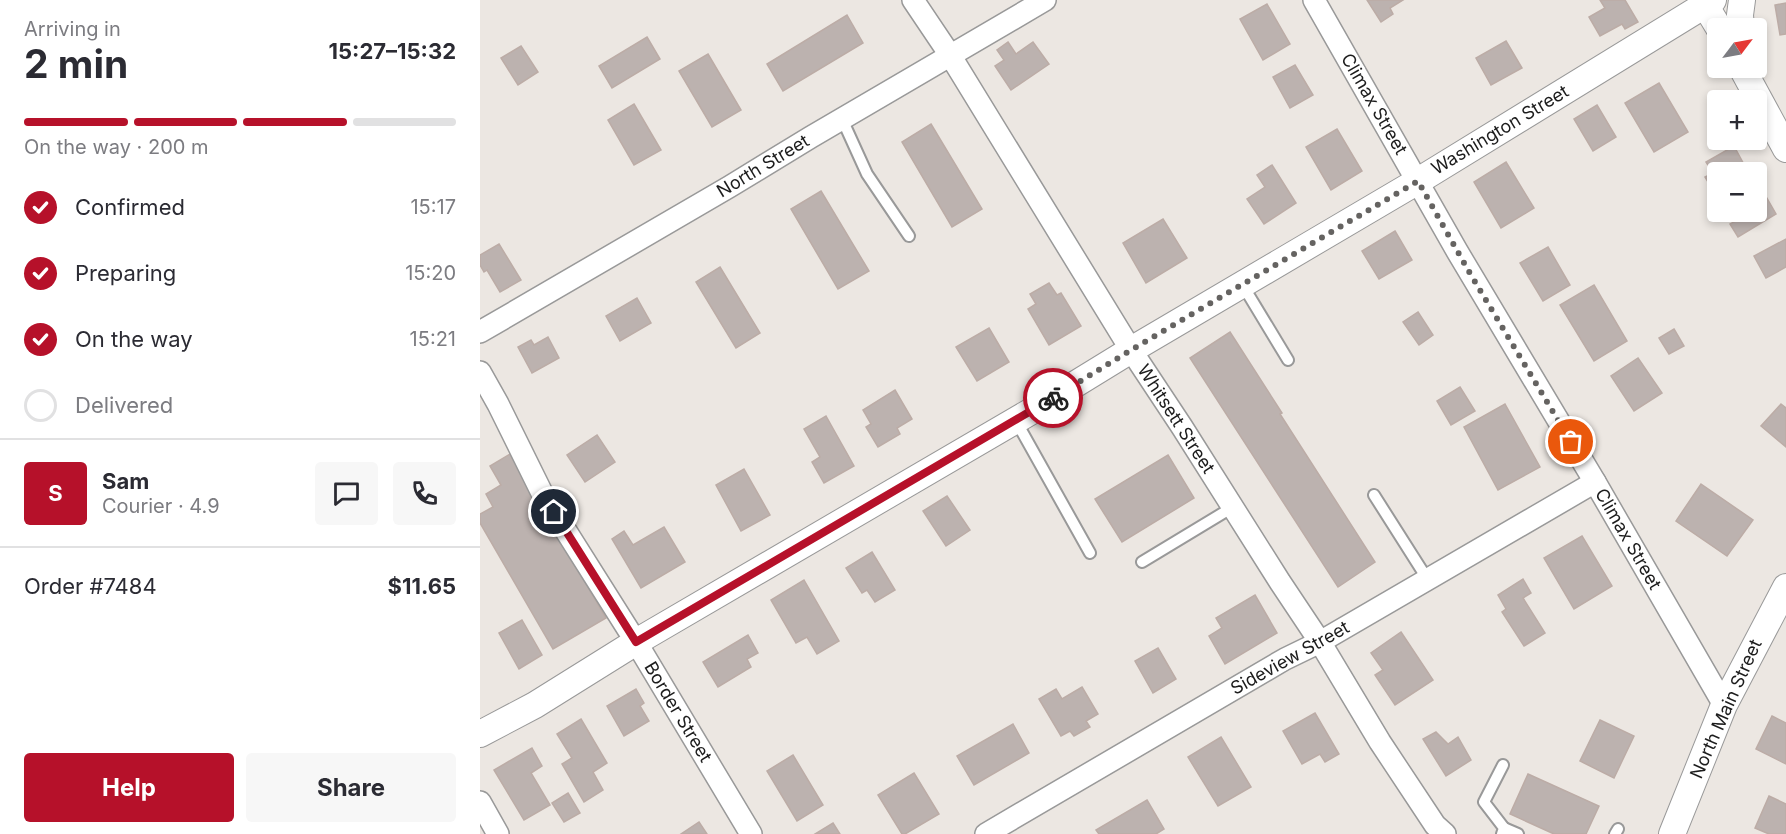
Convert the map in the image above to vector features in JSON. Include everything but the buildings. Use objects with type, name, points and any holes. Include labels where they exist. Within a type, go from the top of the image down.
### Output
[{"type":"street","name":"Whitsett Street","points":[[913,0],[950,55],[1131,350],[1320,642],[1380,742],[1435,825],[1445,834]]},
{"type":"street","name":"North Street","points":[[480,332],[1044,0]]},
{"type":"street","name":"Climax Street","points":[[1314,0],[1463,261],[1724,705]]},
{"type":"street","points":[[1740,18],[1742,0]]},
{"type":"street","name":"Washington Street","points":[[480,734],[535,705],[636,642],[1418,181],[1707,2]]},
{"type":"street","points":[[1707,2],[1714,18]]},
{"type":"street","points":[[1750,78],[1784,140]]},
{"type":"street","name":"Border Street","points":[[480,372],[542,493],[636,642],[751,834]]},
{"type":"street","name":"Sideview Street","points":[[986,834],[1285,659],[1320,642],[1595,482]]},
{"type":"street","name":"North Main Street","points":[[1672,834],[1724,705],[1786,587]]},
{"type":"street","points":[[480,802],[498,834]]},
{"type":"lane","points":[[842,119],[867,174],[909,236]]},
{"type":"lane","points":[[1242,284],[1288,360]]},
{"type":"lane","points":[[1016,420],[1090,553]]},
{"type":"lane","points":[[1374,495],[1428,580]]},
{"type":"lane","points":[[1142,562],[1233,507]]},
{"type":"lane","points":[[1503,765],[1484,802],[1503,831],[1518,834]]},
{"type":"way so far","points":[[1053,398],[1418,181],[1468,270],[1571,442]]},
{"type":"route","points":[[554,512],[636,642],[831,530],[1053,398]]}]
